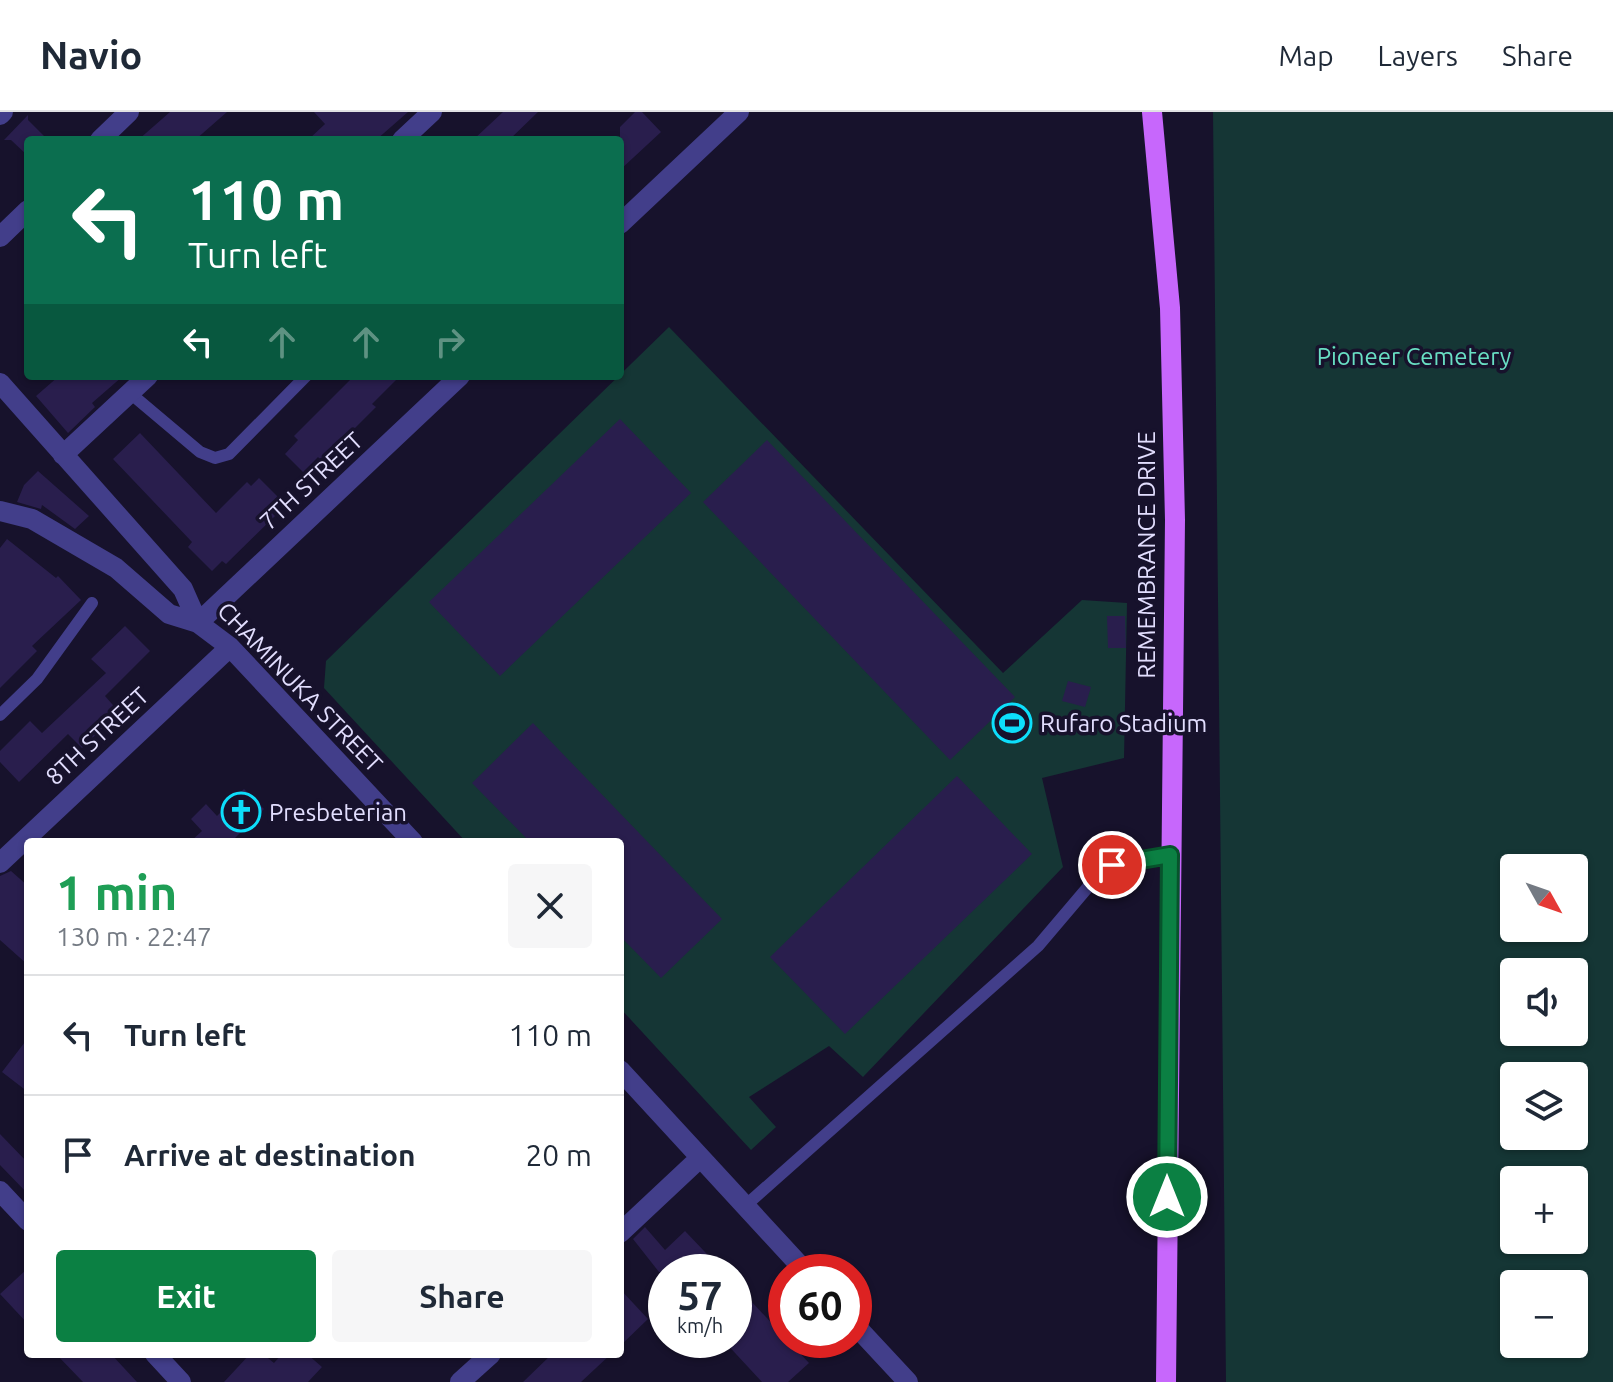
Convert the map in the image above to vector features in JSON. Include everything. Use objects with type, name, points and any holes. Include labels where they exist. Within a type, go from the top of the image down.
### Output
[{"type":"main road","name":"REMEMBRANCE DRIVE","points":[[1152,112],[1170,308],[1175,520],[1166,1382]]},
{"type":"street","points":[[104,136],[129,112]]},
{"type":"street","points":[[406,136],[432,112]]},
{"type":"street","points":[[624,220],[739,112]]},
{"type":"street","points":[[0,237],[24,214]]},
{"type":"street","points":[[63,455],[144,380]]},
{"type":"street","name":"7TH STREET","points":[[198,623],[456,380]]},
{"type":"street","name":"CHAMINUKA STREET","points":[[0,383],[183,589],[198,623],[230,647],[409,838]]},
{"type":"street","points":[[0,511],[32,519],[116,568],[169,614],[198,623]]},
{"type":"street","name":"8TH STREET","points":[[27,838],[230,647]]},
{"type":"street","name":"8TH STREET","points":[[0,863],[24,840]]},
{"type":"street","points":[[624,1074],[789,1254]]},
{"type":"street","points":[[624,1229],[700,1158]]},
{"type":"street","points":[[0,1191],[24,1217]]},
{"type":"street","points":[[872,1343],[908,1382]]},
{"type":"street","points":[[159,1358],[181,1382]]},
{"type":"street","points":[[460,1382],[487,1358]]},
{"type":"lane","points":[[130,393],[200,452],[215,458],[229,454],[302,380]]},
{"type":"lane","points":[[0,715],[37,679],[92,603]]},
{"type":"lane","points":[[745,1206],[1038,946],[1094,880],[1112,865],[1170,855]]},
{"type":"green space","name":"Pioneer Cemetery","points":[[1213,112],[1613,112],[1613,1382],[1226,1382]]},
{"type":"green space","name":"Rufaro Stadium","points":[[669,327],[1003,673],[1082,600],[1127,603],[1124,758],[1042,778],[1063,867],[863,1077],[829,1046],[749,1097],[776,1127],[751,1150],[624,1012],[624,838],[462,838],[324,688],[326,661],[615,380],[624,380],[624,371]]},
{"type":"building","points":[[170,112],[227,112],[200,136],[143,136]]},
{"type":"building","points":[[314,112],[408,112],[381,136],[312,136],[325,124]]},
{"type":"building","points":[[503,112],[538,112],[513,136],[477,136]]},
{"type":"building","points":[[635,112],[642,112],[661,132],[624,166],[624,136],[620,136],[620,127]]},
{"type":"building","points":[[28,115],[28,120],[44,136],[24,136],[24,152],[11,140],[4,140]]},
{"type":"building","points":[[54,380],[118,380],[92,403],[95,407],[68,433],[36,396]]},
{"type":"building","points":[[350,380],[396,380],[372,404],[376,407],[322,461],[318,457],[303,472],[285,454],[298,440],[294,436]]},
{"type":"building","points":[[620,419],[691,493],[500,676],[429,602]]},
{"type":"building","points":[[140,433],[216,513],[247,482],[251,486],[259,478],[280,499],[269,510],[275,516],[226,564],[222,561],[212,571],[188,547],[192,542],[113,459]]},
{"type":"building","points":[[767,440],[1015,697],[950,760],[703,502]]},
{"type":"building","points":[[38,471],[89,516],[75,529],[42,505],[41,509],[17,502],[24,485]]},
{"type":"building","points":[[7,539],[56,578],[58,576],[81,600],[32,646],[37,651],[0,688],[0,548]]},
{"type":"building","points":[[1107,616],[1125,616],[1126,648],[1108,648]]},
{"type":"building","points":[[125,626],[150,651],[105,696],[119,712],[82,748],[68,734],[19,782],[0,762],[0,751],[30,721],[42,733],[106,673],[91,659]]},
{"type":"building","points":[[1068,681],[1091,687],[1085,707],[1062,701]]},
{"type":"building","points":[[533,723],[722,919],[661,978],[624,940],[624,838],[526,838],[472,783]]},
{"type":"building","points":[[957,776],[1032,854],[845,1034],[770,957]]},
{"type":"building","name":"Presbeterian","points":[[244,789],[264,809],[235,838],[194,838],[202,831],[191,819],[206,804],[217,816]]},
{"type":"building","points":[[11,871],[24,882],[24,961],[0,940],[0,876]]},
{"type":"building","points":[[24,1043],[24,1089],[2,1072]]},
{"type":"building","points":[[0,1134],[24,1159],[24,1190],[0,1165]]},
{"type":"building","points":[[645,1227],[665,1250],[685,1231],[707,1254],[648,1254],[648,1258],[633,1239]]},
{"type":"building","points":[[24,1272],[24,1320],[0,1294]]},
{"type":"building","points":[[624,1293],[648,1319],[624,1342]]},
{"type":"building","points":[[752,1302],[768,1319],[768,1358],[804,1358],[809,1363],[788,1382],[762,1382],[740,1358],[752,1358]]},
{"type":"building","points":[[60,1358],[115,1358],[137,1382],[83,1382]]},
{"type":"building","points":[[246,1358],[268,1358],[274,1363],[278,1358],[312,1358],[322,1367],[308,1382],[224,1382]]},
{"type":"building","points":[[548,1358],[607,1358],[581,1382],[523,1382]]},
{"type":"place","name":"Rufaro Stadium","points":[[1012,723]]},
{"type":"place","name":"Presbeterian","points":[[241,812]]},
{"type":"route","points":[[1112,865],[1170,855],[1167,1197]]}]
